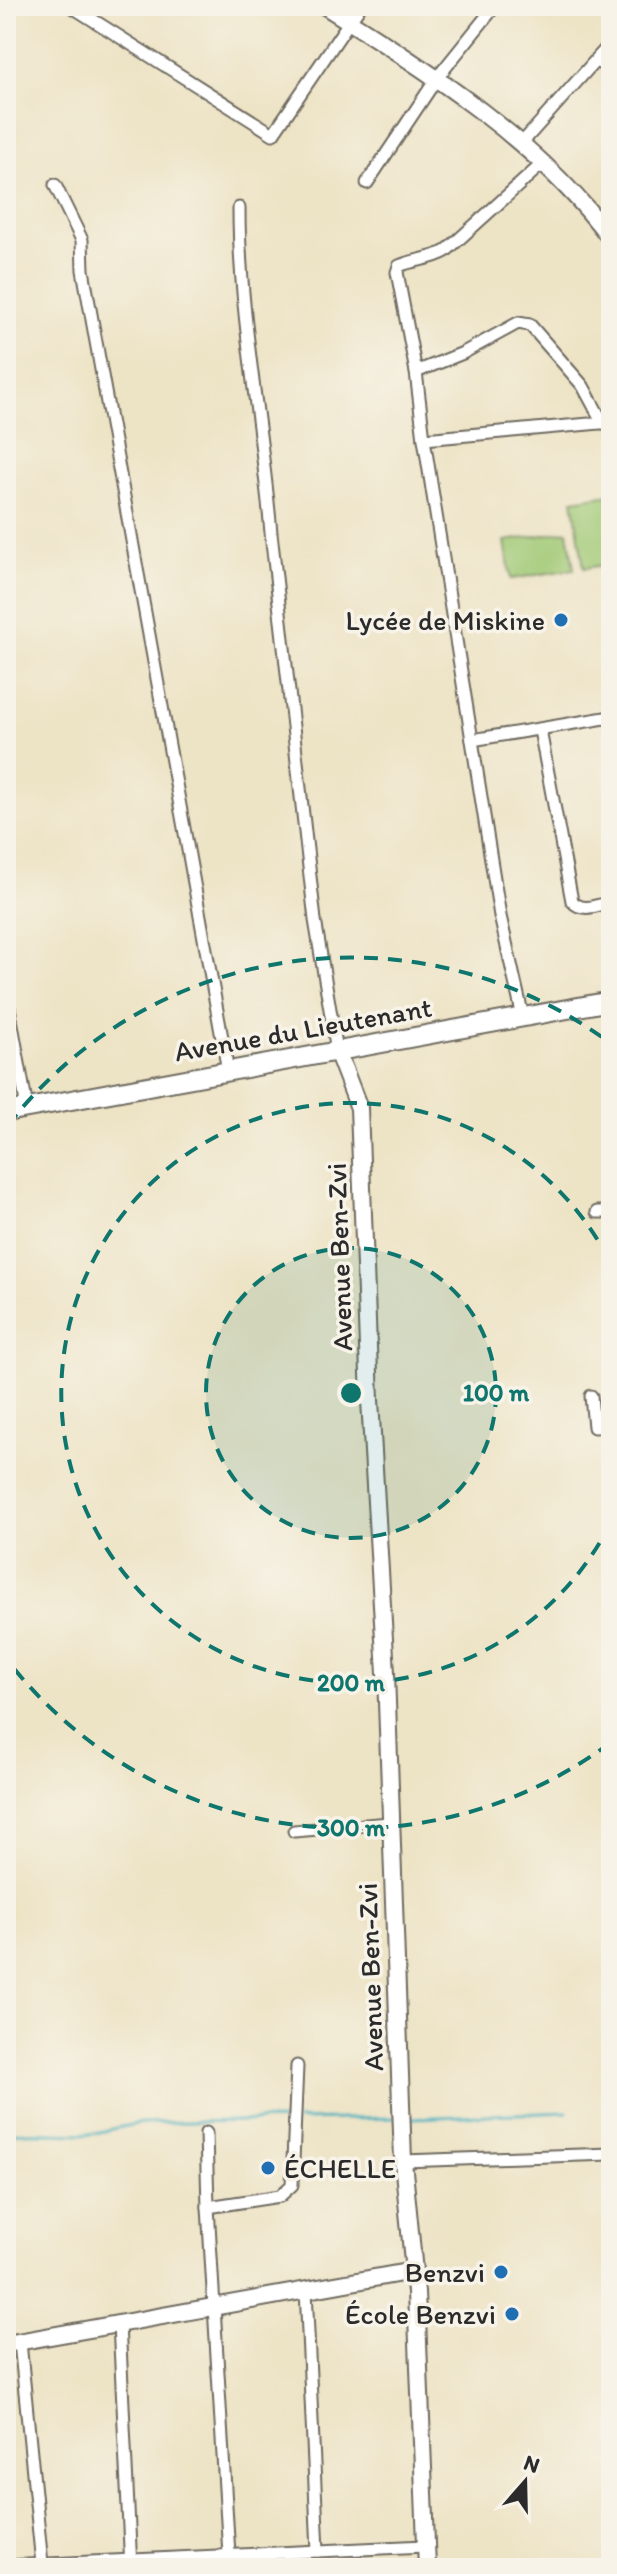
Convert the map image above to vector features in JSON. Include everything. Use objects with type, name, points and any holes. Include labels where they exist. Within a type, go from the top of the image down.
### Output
[{"type":"main road","name":"Avenue du Lieutenant","points":[[6,1112],[611,1001]]},
{"type":"street","points":[[71,6],[273,134],[360,6]]},
{"type":"street","points":[[325,6],[437,78],[521,144],[596,219],[611,239]]},
{"type":"street","points":[[367,183],[437,78],[495,6]]},
{"type":"street","points":[[521,144],[611,43]]},
{"type":"street","points":[[596,60],[611,71]]},
{"type":"street","points":[[523,1017],[500,916],[416,372],[397,272],[399,266],[435,258],[446,251],[542,164]]},
{"type":"street","points":[[55,185],[82,240],[83,270],[228,1071]]},
{"type":"street","points":[[239,208],[239,254],[315,920],[337,1051]]},
{"type":"street","points":[[596,219],[611,210]]},
{"type":"street","points":[[416,372],[463,353],[518,323],[530,325],[583,386],[607,423],[424,439]]},
{"type":"street","points":[[472,740],[611,717]]},
{"type":"street","points":[[540,730],[572,901],[584,908],[611,902]]},
{"type":"street","points":[[6,991],[27,1108]]},
{"type":"street","name":"Avenue Ben-Zvi","points":[[337,1051],[359,1108],[370,1400],[386,1673],[403,2161],[413,2271],[427,2568]]},
{"type":"street","points":[[597,1212],[611,1212]]},
{"type":"street","points":[[591,1396],[594,1427],[611,1426]]},
{"type":"street","points":[[294,1831],[390,1823]]},
{"type":"street","points":[[208,2207],[280,2196],[292,2185],[297,2066]]},
{"type":"street","points":[[206,2133],[229,2555]]},
{"type":"street","points":[[403,2161],[611,2154]]},
{"type":"street","points":[[42,2564],[13,2343],[413,2271]]},
{"type":"street","points":[[306,2289],[318,2551]]},
{"type":"street","points":[[119,2324],[131,2564]]},
{"type":"street","points":[[6,2566],[131,2564],[229,2555],[425,2546]]},
{"type":"street","points":[[268,2553],[269,2568]]},
{"type":"green space","points":[[611,494],[611,564],[584,568],[573,500]]},
{"type":"green space","points":[[568,531],[574,569],[511,579],[505,541]]},
{"type":"waterway","points":[[412,2118],[567,2112]]},
{"type":"waterway","points":[[298,2120],[394,2118]]},
{"type":"waterway","points":[[6,2132],[90,2134],[140,2123],[290,2120]]},
{"type":"place","name":"Lycée de Miskine","points":[[561,620]]},
{"type":"place","name":"ÉCHELLE","points":[[268,2168]]},
{"type":"place","name":"Benzvi","points":[[501,2272]]},
{"type":"place","name":"École Benzvi","points":[[512,2314]]}]
